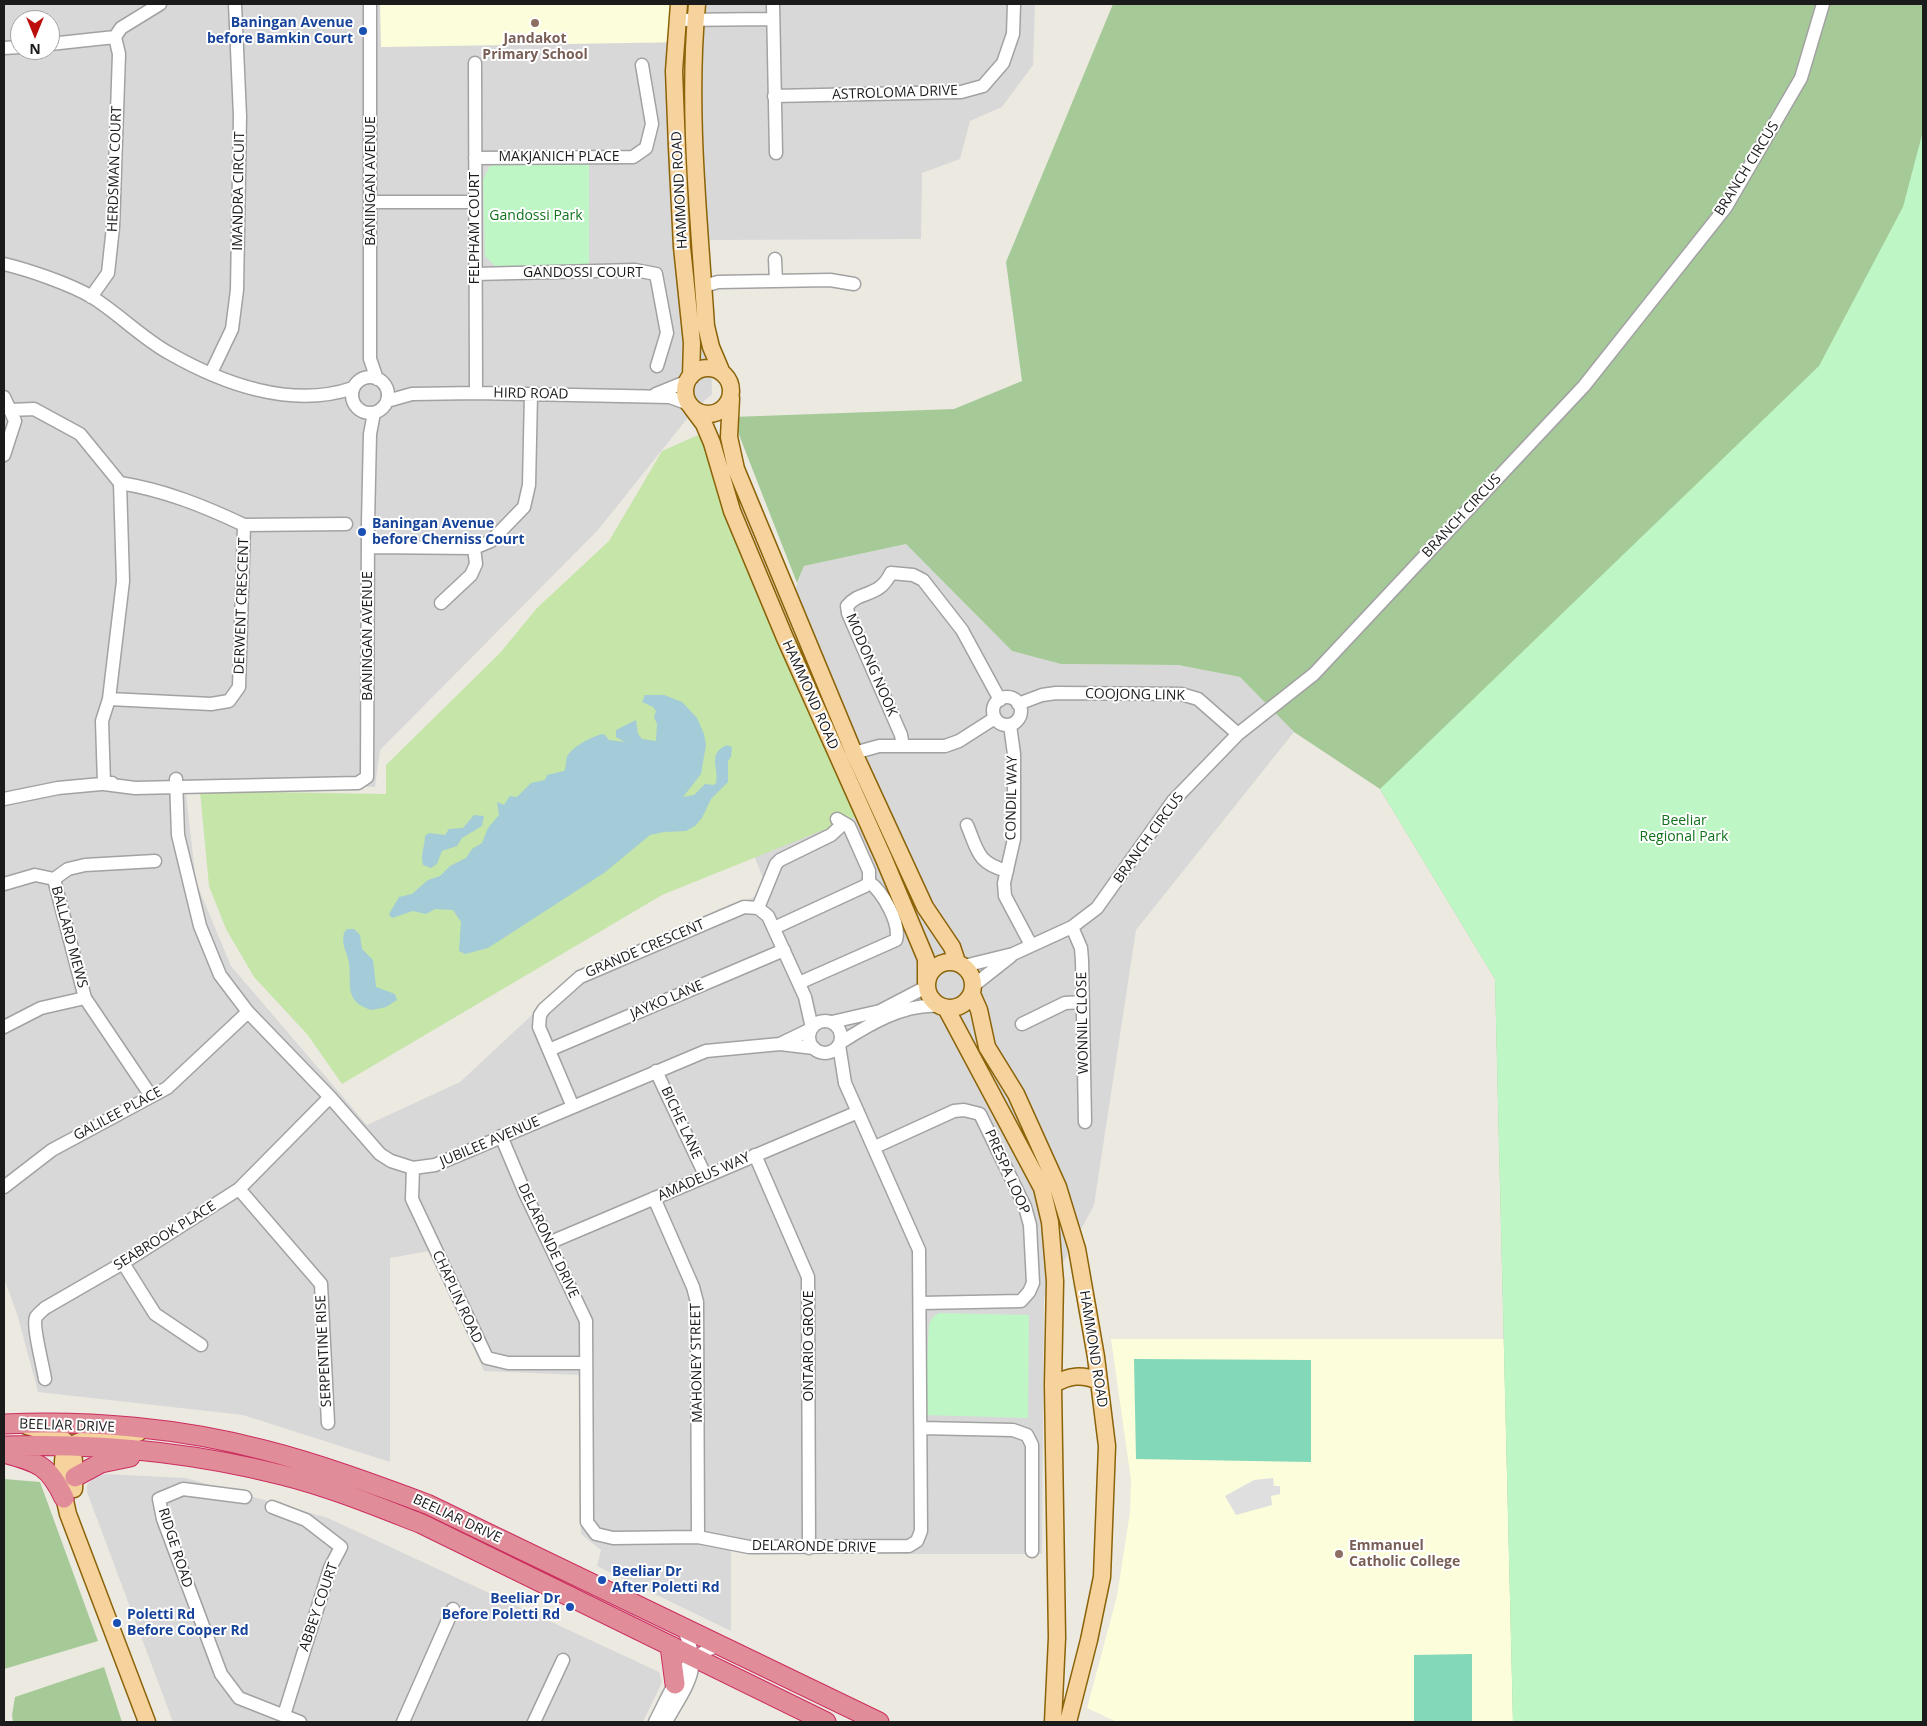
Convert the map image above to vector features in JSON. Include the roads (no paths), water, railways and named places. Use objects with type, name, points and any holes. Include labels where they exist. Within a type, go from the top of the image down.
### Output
[{"type":"highway","name":"BEELIAR DRIVE","points":[[10,1424],[89,1425],[162,1431],[224,1441],[287,1456],[427,1504],[879,1722]]},
{"type":"highway","name":"BEELIAR DRIVE","points":[[4,1446],[71,1446],[153,1452],[223,1462],[284,1475],[422,1524],[826,1722]]},
{"type":"highway","points":[[75,1477],[101,1463],[153,1452]]},
{"type":"highway","points":[[4,1453],[34,1462],[45,1468],[55,1479],[64,1498]]},
{"type":"highway","points":[[670,1646],[675,1684]]},
{"type":"main road","name":"HAMMOND ROAD","points":[[679,4],[674,71],[682,247],[692,343],[690,379]]},
{"type":"main road","name":"HAMMOND ROAD","points":[[697,12],[694,111],[704,286],[708,333],[711,347],[722,373]]},
{"type":"main road","points":[[703,369],[716,370],[722,373],[730,384],[731,398],[722,410],[714,414],[706,414],[691,406],[686,393],[690,379],[703,369]]},
{"type":"main road","name":"HAMMOND ROAD","points":[[731,398],[729,437],[736,469],[854,753],[925,908],[952,947],[960,964]]},
{"type":"main road","name":"HAMMOND ROAD","points":[[691,406],[704,424],[712,443],[732,511],[784,638],[884,859],[926,959],[926,985]]},
{"type":"main road","points":[[940,963],[960,964],[971,975],[972,990],[961,1005],[943,1007],[932,1001],[926,985],[933,968],[940,963]]},
{"type":"main road","name":"HAMMOND ROAD","points":[[972,990],[979,1010],[987,1047],[1016,1094],[1058,1187],[1077,1249],[1099,1381],[1107,1446],[1102,1577],[1082,1673],[1068,1722]]},
{"type":"main road","name":"HAMMOND ROAD","points":[[943,1007],[1042,1188],[1050,1222],[1056,1281],[1053,1385],[1056,1671],[1053,1722]]},
{"type":"main road","points":[[1056,1281],[1082,1280]]},
{"type":"main road","points":[[1053,1385],[1064,1378],[1085,1375],[1099,1381]]},
{"type":"main road","points":[[10,1424],[44,1431],[65,1440],[71,1446],[76,1459],[76,1528]]},
{"type":"main road","points":[[147,1722],[64,1498],[64,1459],[66,1450],[81,1440],[162,1431]]},
{"type":"main road","points":[[1056,1671],[1082,1673]]},
{"type":"street","points":[[60,43],[115,36],[121,28],[160,4]]},
{"type":"street","name":"IMANDRA CIRCUIT","points":[[212,373],[232,329],[237,290],[240,116],[234,4]]},
{"type":"street","name":"BANINGAN AVENUE","points":[[181,783],[345,783],[358,782],[367,777],[370,434],[364,410],[352,398],[370,359],[370,4]]},
{"type":"street","points":[[773,4],[776,153]]},
{"type":"street","name":"ASTROLOMA DRIVE","points":[[774,96],[960,92],[984,86],[1003,63],[1013,34],[1014,4]]},
{"type":"street","name":"BRANCH CIRCUS","points":[[960,964],[1012,954],[1072,927],[1097,908],[1173,801],[1238,734],[1314,674],[1584,386],[1726,207],[1802,78],[1824,4]]},
{"type":"street","points":[[677,20],[697,12],[772,20]]},
{"type":"street","name":"HERDSMAN COURT","points":[[92,297],[108,273],[113,227],[119,54],[115,36]]},
{"type":"street","name":"FELPHAM COURT","points":[[475,63],[476,393]]},
{"type":"street","name":"MAKJANICH PLACE","points":[[475,158],[633,157],[646,148],[652,124],[642,65]]},
{"type":"street","points":[[371,202],[474,202]]},
{"type":"street","points":[[776,260],[776,282]]},
{"type":"street","name":"HIRD ROAD","points":[[4,264],[24,269],[92,297],[168,353],[249,389],[305,396],[335,394],[358,384],[412,394],[476,393],[649,396],[678,398],[691,406]]},
{"type":"street","name":"GANDOSSI COURT","points":[[475,274],[635,270],[656,274],[667,333],[657,366]]},
{"type":"street","points":[[704,286],[718,282],[830,280],[854,284]]},
{"type":"street","name":"BANINGAN AVENUE","points":[[370,359],[384,389]]},
{"type":"street","name":"HIRD ROAD","points":[[649,396],[669,391],[690,379]]},
{"type":"street","points":[[335,394],[364,410],[384,406],[384,389]]},
{"type":"street","points":[[368,547],[474,548],[491,541],[524,507],[529,485],[531,394]]},
{"type":"street","points":[[4,397],[15,421],[4,455]]},
{"type":"street","points":[[10,410],[34,409],[80,434],[120,483],[123,581],[109,699],[102,721],[104,784]]},
{"type":"street","name":"DERWENT CRESCENT","points":[[109,699],[211,704],[229,701],[239,686],[244,525],[201,505],[150,488],[120,483]]},
{"type":"street","points":[[244,525],[346,524]]},
{"type":"street","points":[[441,603],[471,575],[476,564],[474,548]]},
{"type":"street","name":"MODONG NOOK","points":[[903,746],[902,735],[848,613],[847,606],[852,600],[877,591],[886,583],[891,573],[913,575],[923,580],[962,630],[1000,700]]},
{"type":"street","name":"COOJONG LINK","points":[[1018,704],[1042,695],[1056,693],[1181,694],[1198,699],[1238,734]]},
{"type":"street","points":[[1012,698],[1018,704],[1020,716],[1010,725],[1002,724],[995,718],[994,706],[1000,700],[1012,698]]},
{"type":"street","points":[[854,753],[879,746],[945,746],[958,741],[995,718]]},
{"type":"street","name":"CONDIL WAY","points":[[1010,725],[1014,754],[1014,839],[1004,884],[1005,896],[1031,945]]},
{"type":"street","points":[[4,799],[58,788],[104,784],[135,788],[181,783]]},
{"type":"street","name":"JUBILEE AVENUE","points":[[181,783],[178,835],[200,926],[220,975],[248,1012],[330,1097],[380,1154],[391,1162],[413,1168],[435,1165],[656,1070],[706,1051],[780,1044],[817,1050]]},
{"type":"street","points":[[799,983],[896,940],[897,929],[884,897],[869,882],[869,872],[849,826],[840,821],[831,836],[780,860],[776,864],[758,908],[768,916],[805,997],[812,1028],[809,1039],[817,1050],[832,1051],[839,1044],[864,1028],[902,1011],[926,1005],[943,1007]]},
{"type":"street","points":[[967,826],[983,861],[990,867],[1007,872]]},
{"type":"street","name":"BALLARD MEWS","points":[[4,884],[34,875],[54,878],[68,869],[85,865],[155,861]]},
{"type":"street","name":"BALLARD MEWS","points":[[54,878],[85,998],[151,1096]]},
{"type":"street","points":[[774,928],[865,886],[869,882]]},
{"type":"street","name":"GRANDE CRESCENT","points":[[573,1107],[539,1027],[540,1015],[580,976],[738,910],[749,906],[758,908]]},
{"type":"street","name":"WONNIL CLOSE","points":[[1072,927],[1081,948],[1082,960],[1085,1122]]},
{"type":"street","name":"JAYKO LANE","points":[[549,1050],[784,950]]},
{"type":"street","name":"BRANCH CIRCUS","points":[[972,990],[1012,954]]},
{"type":"street","points":[[812,1028],[819,1022],[829,1022],[880,1011],[926,985]]},
{"type":"street","points":[[805,997],[841,1032],[839,1044]]},
{"type":"street","points":[[4,1027],[41,1008],[85,998]]},
{"type":"street","points":[[1022,1024],[1065,1003],[1083,1002]]},
{"type":"street","name":"GALILEE PLACE","points":[[4,1187],[52,1150],[167,1088],[248,1012]]},
{"type":"street","name":"JUBILEE AVENUE","points":[[780,1044],[812,1028]]},
{"type":"street","name":"DELARONDE DRIVE","points":[[839,1044],[845,1083]]},
{"type":"street","name":"DELARONDE DRIVE","points":[[501,1136],[542,1230],[550,1242],[586,1321],[587,1522],[596,1534],[613,1538],[698,1537],[749,1547],[903,1548],[917,1541],[921,1530],[921,1304],[918,1245],[845,1083],[831,1062],[817,1050]]},
{"type":"street","name":"BICHE LANE","points":[[656,1070],[705,1175]]},
{"type":"street","name":"SEABROOK PLACE","points":[[45,1379],[41,1354],[34,1330],[36,1317],[45,1308],[124,1263],[239,1189],[330,1097]]},
{"type":"street","name":"PRESPA LOOP","points":[[875,1147],[954,1112],[972,1110],[983,1119],[1025,1207],[1030,1225],[1032,1283],[1029,1292],[1021,1301],[921,1304]]},
{"type":"street","name":"AMADEUS WAY","points":[[550,1242],[858,1112]]},
{"type":"street","name":"ONTARIO GROVE","points":[[755,1155],[808,1277],[809,1548]]},
{"type":"street","name":"CHAPLIN ROAD","points":[[413,1168],[412,1199],[487,1358],[508,1364],[586,1363]]},
{"type":"street","name":"SERPENTINE RISE","points":[[239,1189],[321,1284],[328,1424]]},
{"type":"street","name":"MAHONEY STREET","points":[[654,1198],[693,1287],[697,1302],[698,1537]]},
{"type":"street","points":[[124,1263],[155,1314],[201,1345]]},
{"type":"street","points":[[921,1428],[1013,1430],[1027,1435],[1032,1445],[1032,1551]]},
{"type":"street","name":"RIDGE ROAD","points":[[246,1497],[183,1489],[159,1499],[163,1519],[221,1674],[239,1698],[300,1722]]},
{"type":"street","name":"ABBEY COURT","points":[[272,1507],[306,1520],[341,1547],[330,1568],[284,1716]]},
{"type":"street","points":[[403,1722],[454,1609]]},
{"type":"street","points":[[666,1722],[692,1674],[694,1658],[692,1644],[682,1627]]},
{"type":"street","points":[[655,1722],[682,1669],[706,1649],[719,1645]]},
{"type":"street","points":[[534,1722],[563,1660]]},
{"type":"water","points":[[645,695],[664,695],[682,702],[697,718],[704,734],[706,745],[701,774],[683,797],[694,795],[705,784],[714,785],[716,783],[715,757],[727,745],[732,747],[731,757],[728,761],[728,782],[711,799],[702,818],[695,826],[686,831],[650,835],[604,873],[488,948],[465,954],[459,951],[461,922],[453,910],[435,909],[426,914],[413,911],[392,918],[389,914],[399,897],[412,894],[428,880],[440,876],[450,866],[466,858],[472,849],[482,843],[488,828],[499,815],[497,802],[504,805],[510,796],[517,797],[531,783],[545,780],[547,775],[564,771],[568,755],[584,741],[604,734],[609,740],[625,742],[616,737],[616,730],[636,720],[638,734],[642,739],[656,741],[657,724],[654,717],[656,711],[653,707],[642,702]]},
{"type":"water","points":[[474,815],[484,816],[482,826],[462,838],[457,846],[442,851],[437,864],[431,868],[423,865],[422,857],[425,836],[429,833],[445,835],[449,829],[463,828]]},
{"type":"water","points":[[347,929],[354,929],[360,935],[362,949],[373,960],[376,987],[395,994],[397,1000],[386,1007],[372,1010],[363,1007],[353,997],[350,985],[349,963],[343,941],[344,933]]},
{"type":"place","name":"Jandakot Primary School","points":[[535,23]]},
{"type":"place","name":"Baningan Avenue before Bamkin Court","points":[[363,31]]},
{"type":"place","name":"Baningan Avenue before Cherniss Court","points":[[362,532]]},
{"type":"place","name":"Emmanuel Catholic College","points":[[1339,1554]]},
{"type":"place","name":"Beeliar Dr After Poletti Rd","points":[[602,1580]]},
{"type":"place","name":"Beeliar Dr Before Poletti Rd","points":[[570,1607]]},
{"type":"place","name":"Poletti Rd Before Cooper Rd","points":[[117,1623]]},
{"type":"park label","name":"Gandossi Park","points":[[536,216]]},
{"type":"park label","name":"Beeliar Regional Park","points":[[1684,830]]}]
